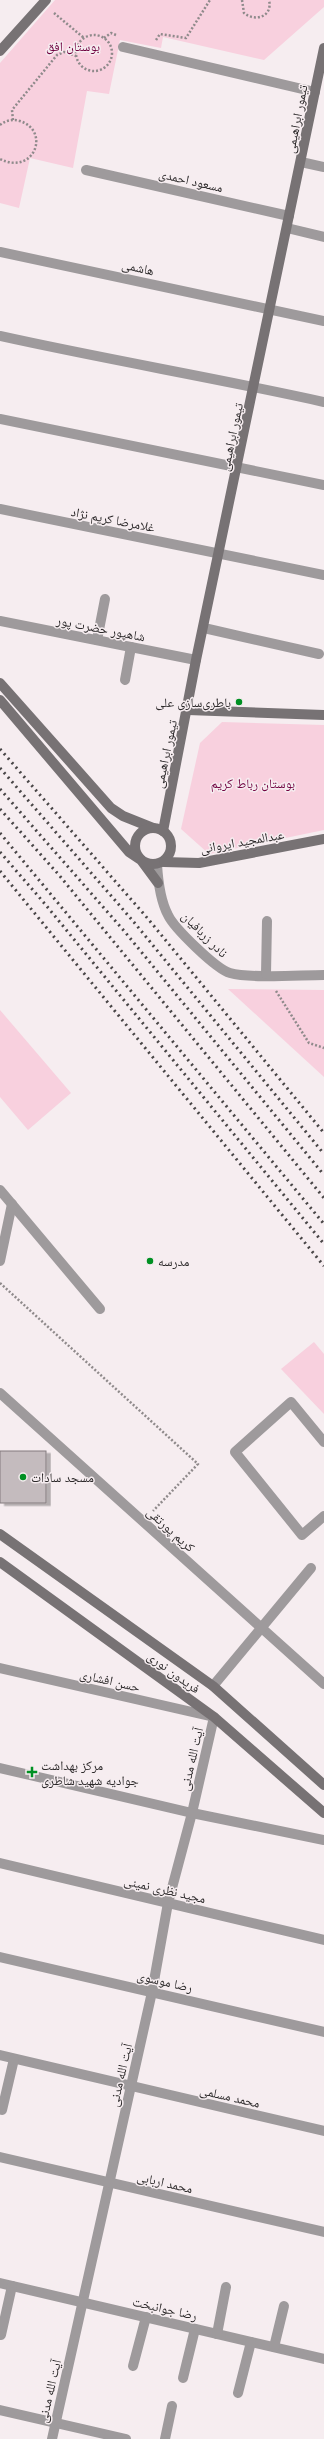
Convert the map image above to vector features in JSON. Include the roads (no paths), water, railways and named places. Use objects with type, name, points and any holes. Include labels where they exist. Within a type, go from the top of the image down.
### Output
[{"type":"street","points":[[0,51],[44,2]]},
{"type":"street","points":[[124,46],[315,92]]},
{"type":"street","name":"تیمور ابراهیمی","points":[[163,831],[188,710],[196,660],[220,554],[324,48]]},
{"type":"street","points":[[300,162],[324,167]]},
{"type":"street","name":"مسعود احمدی","points":[[86,170],[289,216]]},
{"type":"street","points":[[287,228],[324,236]]},
{"type":"street","name":"هاشمی","points":[[0,252],[324,320]]},
{"type":"street","points":[[0,336],[96,358],[254,386],[324,402]]},
{"type":"street","points":[[0,419],[324,485]]},
{"type":"street","name":"غلامرضا کریم نژاد","points":[[0,509],[324,575]]},
{"type":"street","points":[[97,640],[105,600]]},
{"type":"street","name":"شاهپور حضرت پور","points":[[0,621],[196,660]]},
{"type":"street","points":[[204,628],[319,654]]},
{"type":"street","points":[[124,680],[131,647]]},
{"type":"street","points":[[0,683],[111,808],[123,816],[163,831],[168,835],[171,852],[160,863],[151,865],[129,852],[0,700]]},
{"type":"street","points":[[188,710],[324,715]]},
{"type":"street","points":[[153,828],[141,832],[135,843],[137,855],[158,883]]},
{"type":"street","name":"عبدالمجید ایروانی","points":[[160,863],[199,862],[324,839]]},
{"type":"street","name":"نادر زربافیان","points":[[160,863],[158,883],[168,915],[200,951],[220,968],[230,973],[324,975]]},
{"type":"street","points":[[266,974],[267,921]]},
{"type":"street","points":[[0,1190],[100,1309]]},
{"type":"street","points":[[0,1260],[12,1204]]},
{"type":"street","name":"کریم پورتقی","points":[[0,1393],[324,1684]]},
{"type":"street","points":[[324,1442],[291,1402],[235,1452],[302,1535],[324,1516]]},
{"type":"street","name":"فریدون نوری","points":[[0,1534],[213,1686],[324,1785]]},
{"type":"street","name":"فریدون نوری","points":[[0,1562],[214,1717],[324,1813]]},
{"type":"street","points":[[213,1686],[311,1568]]},
{"type":"street","name":"حسن افشاری","points":[[0,1668],[214,1717]]},
{"type":"street","name":"آیت‌ الله مدنی","points":[[52,2439],[152,1992],[168,1903],[192,1813],[214,1717]]},
{"type":"street","points":[[0,1768],[192,1813],[324,1840]]},
{"type":"street","name":"مجید نظری نمینی","points":[[0,1863],[324,1940]]},
{"type":"street","name":"رضا موسوی","points":[[0,1957],[324,2032]]},
{"type":"street","name":"محمد مسلمی","points":[[0,2055],[131,2087],[324,2131]]},
{"type":"street","points":[[2,2110],[14,2059]]},
{"type":"street","name":"محمد اربابی","points":[[0,2157],[324,2232]]},
{"type":"street","name":"رضا جوانبخت","points":[[0,2283],[324,2359]]},
{"type":"street","points":[[1,2335],[12,2286]]},
{"type":"street","points":[[217,2334],[226,2287]]},
{"type":"street","points":[[274,2347],[284,2306]]},
{"type":"street","points":[[133,2366],[146,2317]]},
{"type":"street","points":[[183,2378],[195,2328]]},
{"type":"street","points":[[238,2393],[251,2342]]},
{"type":"street","points":[[165,2439],[172,2406]]},
{"type":"street","points":[[0,2410],[126,2439]]},
{"type":"railway","points":[[0,749],[149,920],[324,1133]]},
{"type":"railway","points":[[0,768],[133,921],[324,1154]]},
{"type":"railway","points":[[0,789],[125,932],[324,1175]]},
{"type":"railway","points":[[0,809],[59,875],[324,1198]]},
{"type":"railway","points":[[0,833],[324,1224]]},
{"type":"railway","points":[[0,852],[45,904],[324,1244]]},
{"type":"railway","points":[[0,871],[324,1266]]},
{"type":"place","name":"باطری‌سازی علی","points":[[239,702]]},
{"type":"place","name":"مدرسه","points":[[150,1261]]},
{"type":"place","name":"مسجد سادات","points":[[23,1477]]},
{"type":"place","name":"مرکز بهداشت جوادیه شهید شاطری","points":[[32,1772]]},
{"type":"park label","name":"بوستان افق","points":[[73,46]]},
{"type":"park label","name":"بوستان رباط کریم","points":[[253,783]]}]
